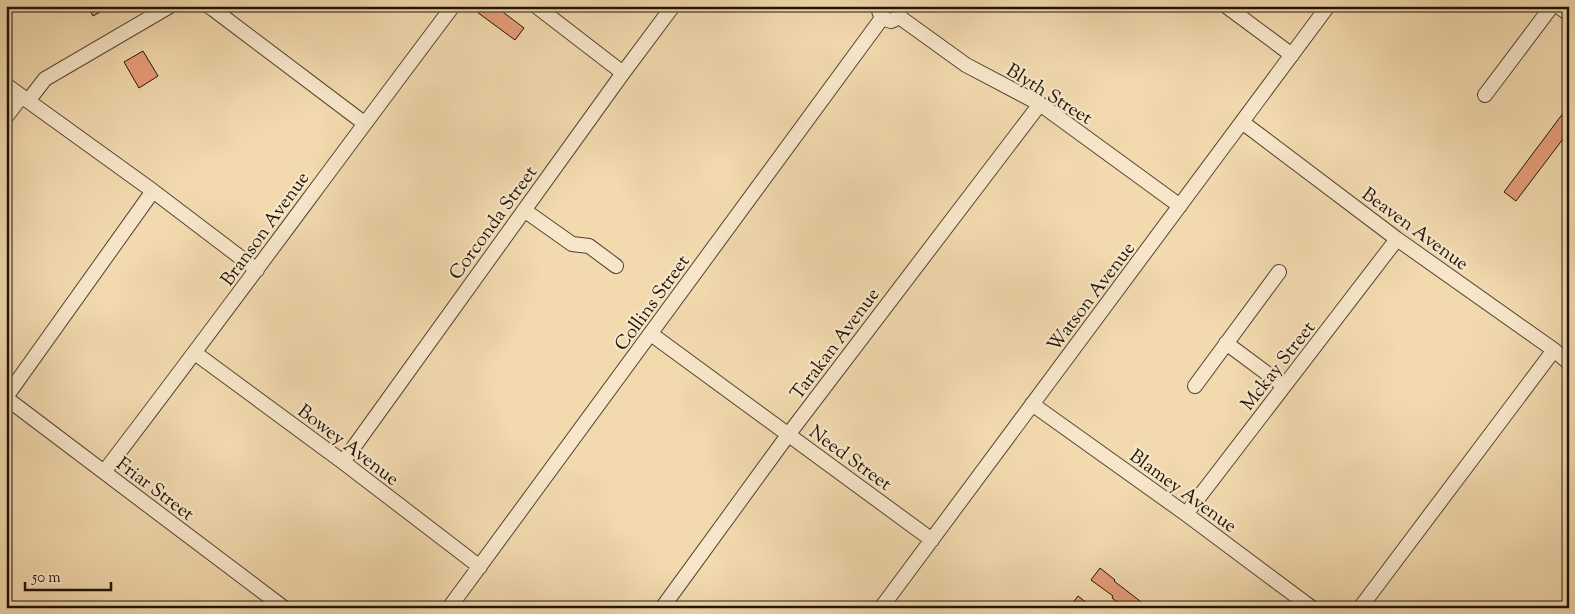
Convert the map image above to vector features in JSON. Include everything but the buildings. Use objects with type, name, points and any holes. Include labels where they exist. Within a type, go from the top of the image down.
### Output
[{"type":"street","points":[[6,117],[45,79],[170,6]]},
{"type":"street","name":"Branson Avenue","points":[[104,472],[195,353],[453,6]]},
{"type":"street","points":[[536,6],[622,73]]},
{"type":"street","name":"Corconda Street","points":[[343,462],[622,73],[673,6]]},
{"type":"street","points":[[1226,6],[1292,55]]},
{"type":"street","name":"Watson Avenue","points":[[881,608],[1328,6]]},
{"type":"street","points":[[1485,95],[1552,6]]},
{"type":"street","points":[[1558,6],[1569,14]]},
{"type":"street","points":[[211,7],[364,124]]},
{"type":"street","points":[[881,12],[890,21],[899,11]]},
{"type":"street","name":"Blyth Street","points":[[899,11],[966,66],[1040,104],[1180,206]]},
{"type":"street","name":"Collins Street","points":[[449,608],[651,334],[881,12]]},
{"type":"street","points":[[6,85],[153,191],[257,270]]},
{"type":"street","name":"Tarakan Avenue","points":[[662,608],[788,435],[1040,104]]},
{"type":"street","name":"Beaven Avenue","points":[[1242,122],[1397,239],[1554,350],[1569,363]]},
{"type":"street","points":[[6,397],[153,191]]},
{"type":"street","points":[[524,210],[572,244],[589,246],[616,266]]},
{"type":"street","name":"Mckay Street","points":[[1186,514],[1397,239]]},
{"type":"street","points":[[1195,386],[1279,272]]},
{"type":"street","name":"Need Street","points":[[651,334],[932,540]]},
{"type":"street","points":[[1226,343],[1284,386]]},
{"type":"street","points":[[1360,608],[1554,350]]},
{"type":"street","name":"Bowey Avenue","points":[[195,353],[343,462],[480,567]]},
{"type":"street","name":"Friar Street","points":[[6,397],[284,608]]},
{"type":"street","name":"Blamey Avenue","points":[[1032,404],[1186,514],[1312,608]]}]
